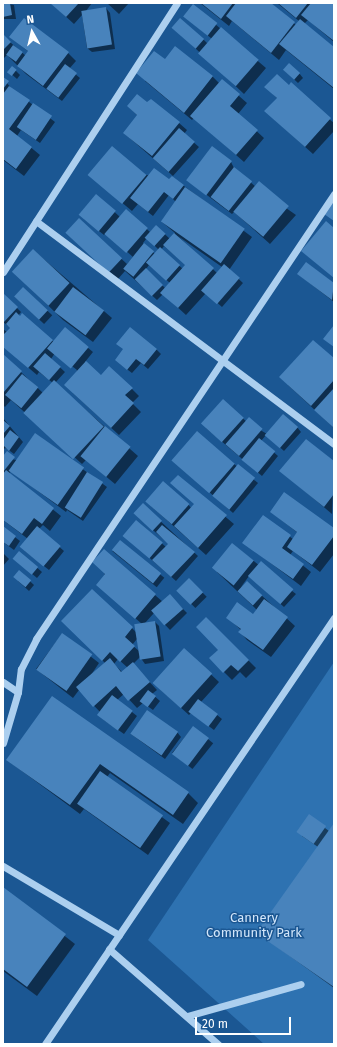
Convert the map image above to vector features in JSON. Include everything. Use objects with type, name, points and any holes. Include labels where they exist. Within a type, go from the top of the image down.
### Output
[{"type":"street","points":[[3,272],[177,3]]},
{"type":"street","points":[[3,743],[18,692],[22,669],[36,639],[334,194]]},
{"type":"street","points":[[36,220],[222,362],[334,444]]},
{"type":"street","points":[[45,1044],[334,618]]},
{"type":"street","points":[[3,682],[18,692]]},
{"type":"street","points":[[3,866],[119,935]]},
{"type":"street","points":[[109,949],[218,1044]]},
{"type":"street","points":[[187,1016],[301,984]]},
{"type":"green space","name":"Cannery Community Park","points":[[334,662],[334,1044],[264,1044],[148,940]]},
{"type":"building","points":[[3,3],[10,3],[12,15],[3,17]]},
{"type":"building","points":[[50,3],[79,3],[66,17]]},
{"type":"building","points":[[201,3],[233,3],[221,19]]},
{"type":"building","points":[[236,3],[271,3],[295,22],[271,53],[226,16]]},
{"type":"building","points":[[278,3],[308,3],[296,18]]},
{"type":"building","points":[[311,3],[334,3],[334,41],[301,15]]},
{"type":"building","points":[[193,4],[217,23],[208,36],[183,17]]},
{"type":"building","points":[[106,7],[112,45],[87,48],[81,11]]},
{"type":"building","points":[[24,18],[69,52],[43,86],[17,66],[28,51],[9,37]]},
{"type":"building","points":[[180,18],[204,39],[196,49],[171,28]]},
{"type":"building","points":[[300,19],[334,47],[334,88],[279,44]]},
{"type":"building","points":[[221,27],[259,60],[236,86],[198,53]]},
{"type":"building","points":[[3,34],[11,42],[3,50]]},
{"type":"building","points":[[13,45],[23,52],[16,62],[6,55]]},
{"type":"building","points":[[175,46],[213,76],[184,113],[136,73],[154,51],[165,59]]},
{"type":"building","points":[[289,63],[300,73],[294,80],[283,70]]},
{"type":"building","points":[[65,64],[77,73],[58,98],[46,89]]},
{"type":"building","points":[[12,66],[17,70],[12,76],[7,72]]},
{"type":"building","points":[[277,74],[289,85],[291,82],[331,118],[305,147],[264,111],[277,98],[264,87]]},
{"type":"building","points":[[3,77],[9,81],[3,89]]},
{"type":"building","points":[[222,79],[240,94],[230,106],[258,130],[236,155],[190,116]]},
{"type":"building","points":[[9,86],[30,100],[9,129],[32,147],[16,169],[3,159],[3,94]]},
{"type":"building","points":[[137,94],[147,102],[151,99],[180,122],[152,156],[123,133],[137,115],[127,106]]},
{"type":"building","points":[[33,103],[52,116],[36,140],[17,127]]},
{"type":"building","points":[[179,128],[195,142],[169,172],[153,158]]},
{"type":"building","points":[[112,146],[146,175],[122,204],[88,175]]},
{"type":"building","points":[[212,146],[232,161],[206,195],[186,180]]},
{"type":"building","points":[[234,167],[252,181],[229,211],[211,197]]},
{"type":"building","points":[[154,168],[169,179],[172,176],[184,185],[173,199],[164,192],[148,212],[130,198]]},
{"type":"building","points":[[259,181],[289,206],[263,237],[233,212]]},
{"type":"building","points":[[185,187],[245,229],[221,263],[161,221]]},
{"type":"building","points":[[96,194],[116,211],[99,231],[79,215]]},
{"type":"building","points":[[334,201],[334,221],[324,214]]},
{"type":"building","points":[[126,209],[148,228],[126,253],[104,234]]},
{"type":"building","points":[[79,218],[122,258],[109,273],[65,233]]},
{"type":"building","points":[[326,221],[334,228],[334,278],[301,251]]},
{"type":"building","points":[[156,225],[166,234],[154,246],[145,238]]},
{"type":"building","points":[[174,233],[214,268],[178,308],[160,293],[185,265],[163,245]]},
{"type":"building","points":[[144,243],[154,251],[133,277],[123,269]]},
{"type":"building","points":[[160,247],[180,265],[166,281],[146,263]]},
{"type":"building","points":[[33,249],[70,283],[48,306],[12,272]]},
{"type":"building","points":[[306,262],[334,283],[332,300],[297,274]]},
{"type":"building","points":[[224,264],[240,278],[217,304],[201,290]]},
{"type":"building","points":[[146,268],[163,285],[152,296],[135,279]]},
{"type":"building","points":[[23,287],[48,310],[39,320],[14,297]]},
{"type":"building","points":[[73,287],[104,310],[85,335],[54,312]]},
{"type":"building","points":[[3,293],[18,307],[3,323]]},
{"type":"building","points":[[16,312],[20,316],[22,313],[53,340],[28,368],[3,347],[3,335],[10,328],[6,324]]},
{"type":"building","points":[[334,325],[334,347],[323,339]]},
{"type":"building","points":[[65,327],[89,347],[71,368],[47,348]]},
{"type":"building","points":[[130,327],[157,349],[144,365],[136,359],[127,370],[115,360],[123,349],[116,344]]},
{"type":"building","points":[[313,340],[334,358],[334,380],[311,406],[279,377]]},
{"type":"building","points":[[45,353],[61,367],[49,380],[33,367]]},
{"type":"building","points":[[3,354],[22,371],[3,393]]},
{"type":"building","points":[[86,361],[101,375],[109,366],[133,388],[125,395],[134,403],[111,428],[64,385]]},
{"type":"building","points":[[22,374],[38,387],[21,408],[5,395]]},
{"type":"building","points":[[54,380],[104,426],[73,459],[23,413]]},
{"type":"building","points":[[334,388],[334,428],[314,410]]},
{"type":"building","points":[[223,399],[244,418],[222,442],[201,424]]},
{"type":"building","points":[[283,414],[298,427],[280,448],[265,435]]},
{"type":"building","points":[[249,417],[263,429],[239,456],[225,444]]},
{"type":"building","points":[[3,420],[10,426],[3,434]]},
{"type":"building","points":[[105,426],[131,447],[106,477],[80,456]]},
{"type":"building","points":[[10,430],[19,437],[9,451],[3,445],[3,440]]},
{"type":"building","points":[[197,431],[235,464],[209,493],[171,460]]},
{"type":"building","points":[[35,433],[84,467],[58,505],[9,471]]},
{"type":"building","points":[[259,438],[275,451],[258,473],[241,460]]},
{"type":"building","points":[[306,439],[334,461],[334,494],[324,507],[279,471]]},
{"type":"building","points":[[7,451],[15,457],[3,472],[3,456]]},
{"type":"building","points":[[238,464],[255,478],[229,510],[212,496]]},
{"type":"building","points":[[6,470],[54,508],[42,524],[34,518],[22,534],[3,520],[3,474]]},
{"type":"building","points":[[87,472],[103,482],[81,518],[65,508]]},
{"type":"building","points":[[178,475],[227,515],[198,548],[174,526],[194,504],[170,483]]},
{"type":"building","points":[[163,481],[189,504],[172,524],[145,501]]},
{"type":"building","points":[[284,492],[334,528],[334,536],[312,565],[287,547],[297,532],[270,512]]},
{"type":"building","points":[[143,503],[162,521],[152,531],[133,513]]},
{"type":"building","points":[[263,515],[291,535],[282,548],[304,564],[293,579],[242,543]]},
{"type":"building","points":[[136,520],[163,542],[149,559],[123,536]]},
{"type":"building","points":[[162,525],[195,552],[171,577],[152,560],[168,544],[156,532]]},
{"type":"building","points":[[3,526],[16,536],[9,546],[3,542]]},
{"type":"building","points":[[37,526],[61,546],[43,567],[20,547]]},
{"type":"building","points":[[120,540],[161,573],[153,583],[112,550]]},
{"type":"building","points":[[232,543],[254,561],[234,585],[212,568]]},
{"type":"building","points":[[104,549],[156,594],[135,619],[96,585],[105,574],[92,562]]},
{"type":"building","points":[[19,551],[38,567],[32,575],[13,559]]},
{"type":"building","points":[[261,561],[293,589],[280,604],[248,576]]},
{"type":"building","points":[[19,570],[31,580],[25,587],[13,577]]},
{"type":"building","points":[[189,578],[203,592],[190,605],[176,591]]},
{"type":"building","points":[[247,581],[262,595],[253,606],[237,591]]},
{"type":"building","points":[[92,589],[133,627],[125,637],[135,646],[120,662],[110,652],[102,661],[61,621]]},
{"type":"building","points":[[170,594],[183,609],[164,625],[151,610]]},
{"type":"building","points":[[264,599],[288,617],[263,650],[238,632],[241,629],[226,618],[237,602],[253,614]]},
{"type":"building","points":[[206,617],[249,660],[238,671],[231,665],[223,673],[209,658],[218,650],[196,627]]},
{"type":"building","points":[[155,621],[161,657],[140,660],[134,624]]},
{"type":"building","points":[[62,633],[92,654],[66,691],[36,670]]},
{"type":"building","points":[[184,648],[212,673],[181,708],[153,683]]},
{"type":"building","points":[[110,658],[121,672],[133,662],[150,682],[128,701],[116,686],[93,707],[76,687]]},
{"type":"building","points":[[148,690],[156,696],[148,707],[140,701]]},
{"type":"building","points":[[112,695],[133,711],[118,731],[97,715]]},
{"type":"building","points":[[52,696],[189,792],[173,815],[100,764],[70,805],[6,760]]},
{"type":"building","points":[[198,699],[218,714],[208,727],[188,712]]},
{"type":"building","points":[[147,710],[178,732],[161,756],[130,734]]},
{"type":"building","points":[[193,726],[209,738],[188,766],[172,754]]},
{"type":"building","points":[[100,771],[163,815],[140,848],[77,804]]},
{"type":"building","points":[[309,814],[326,826],[314,844],[296,832]]},
{"type":"building","points":[[334,823],[334,987],[256,933]]},
{"type":"building","points":[[3,887],[66,934],[27,987],[3,969]]}]
